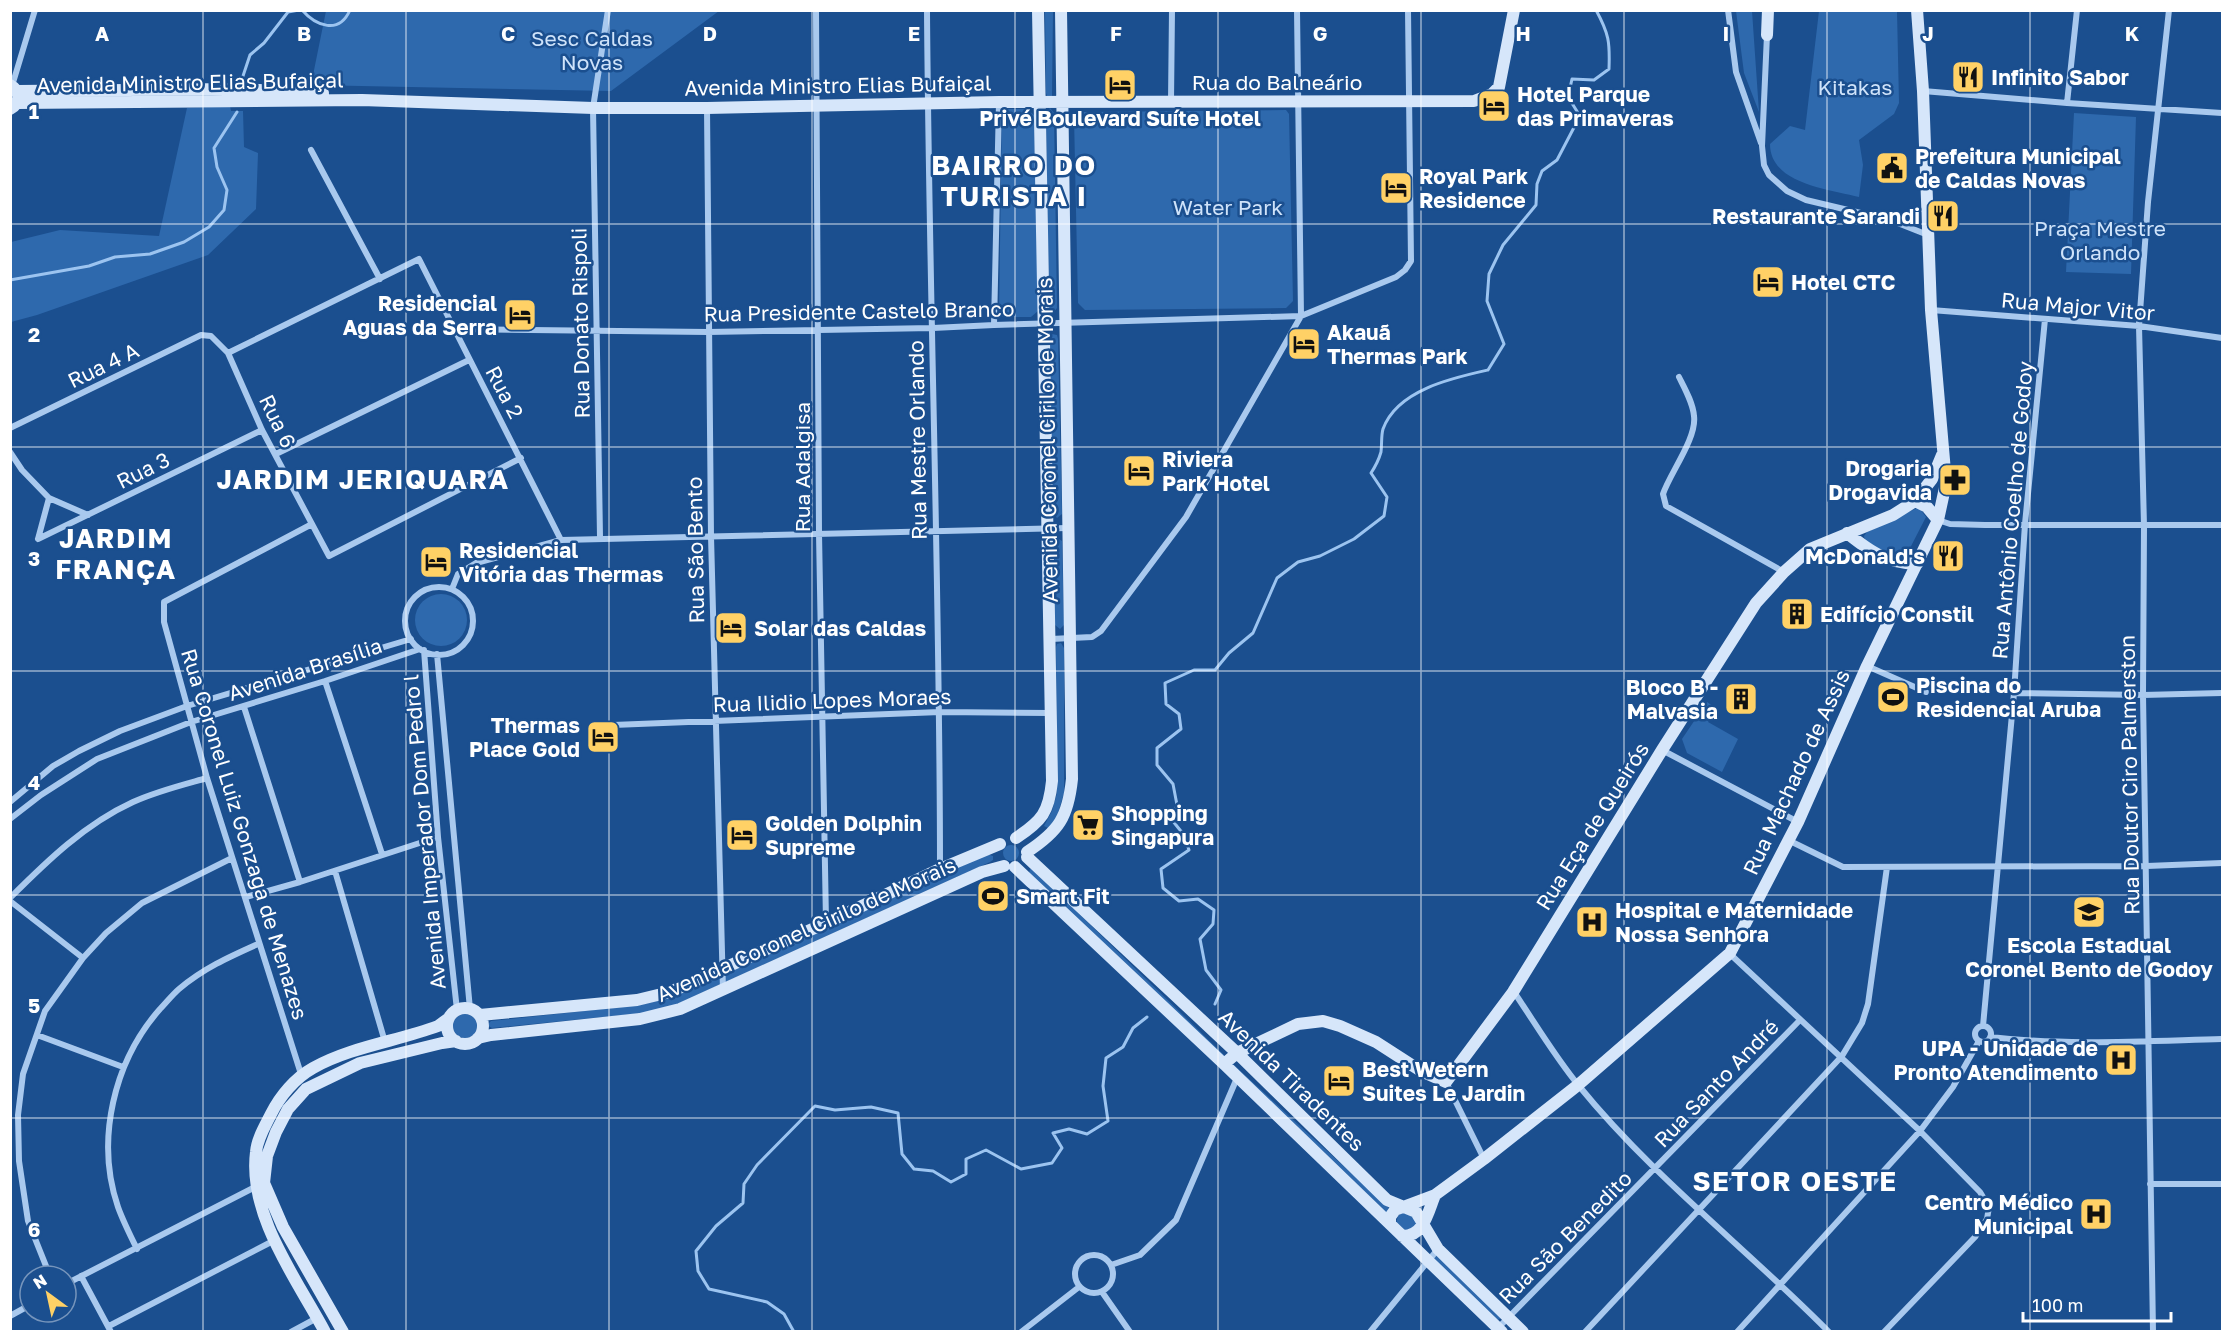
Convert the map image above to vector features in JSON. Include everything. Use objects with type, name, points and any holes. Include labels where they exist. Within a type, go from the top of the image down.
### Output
[{"type":"main road","name":"Avenida Coronel Cirilo de Morais","points":[[1016,838],[1036,825],[1046,812],[1053,781],[1038,10]]},
{"type":"main road","name":"Avenida Coronel Cirilo de Morais","points":[[1027,854],[1050,837],[1067,808],[1072,779],[1061,10]]},
{"type":"main road","name":"Rua do Balneário","points":[[1062,102],[1474,100],[1492,94],[1499,87],[1514,10]]},
{"type":"main road","points":[[1767,35],[1769,10]]},
{"type":"main road","name":"Rua Machado de Assis","points":[[1401,1207],[1435,1195],[1484,1159],[1578,1085],[1730,953],[1798,822],[1868,666],[1938,519],[1946,483],[1931,310],[1930,236],[1917,10]]},
{"type":"main road","name":"Avenida Ministro Elias Bufaiçal","points":[[14,95],[237,89],[317,92],[362,100],[593,108],[1062,102]]},
{"type":"main road","name":"Rua Eça de Queirós","points":[[1446,1082],[1513,992],[1662,750],[1756,603],[1784,572],[1810,549],[1893,515],[1915,501],[1932,479],[1944,451]]},
{"type":"main road","points":[[1915,501],[1927,507],[1938,519]]},
{"type":"main road","points":[[1847,533],[1873,554],[1897,563],[1917,564]]},
{"type":"main road","points":[[1036,825],[1050,837]]},
{"type":"main road","points":[[1007,838],[1016,838],[1024,843],[1027,854],[1022,864],[1010,866],[998,858],[997,853],[1000,844],[1007,838]]},
{"type":"main road","name":"Avenida Coronel Cirilo de Morais","points":[[260,1185],[256,1150],[277,1102],[301,1074],[335,1058],[438,1026],[453,1014],[654,997],[689,985],[940,868],[1000,844]]},
{"type":"main road","name":"Avenida Tiradentes","points":[[1027,854],[1237,1053],[1387,1200],[1416,1212],[1437,1249],[1523,1332]]},
{"type":"main road","name":"Avenida Coronel Cirilo de Morais","points":[[260,1185],[267,1156],[288,1109],[306,1089],[360,1063],[442,1043],[456,1041],[468,1044],[478,1038],[491,1035],[640,1019],[680,1009],[971,877],[1010,866]]},
{"type":"main road","name":"Avenida Tiradentes","points":[[1010,866],[1224,1064],[1500,1330]]},
{"type":"main road","points":[[475,1012],[483,1027],[478,1038]]},
{"type":"main road","points":[[453,1014],[447,1028],[456,1041]]},
{"type":"main road","points":[[1224,1064],[1237,1053],[1298,1024],[1323,1021],[1376,1042],[1421,1071],[1446,1082]]},
{"type":"main road","points":[[260,1185],[343,1332]]},
{"type":"main road","points":[[260,1185],[262,1212],[325,1332]]},
{"type":"main road","points":[[1401,1236],[1416,1233],[1423,1225],[1435,1195]]},
{"type":"main road","points":[[1390,1224],[1392,1213],[1401,1207]]},
{"type":"street","points":[[14,95],[35,10]]},
{"type":"street","name":"Rua Donato Rispoli","points":[[600,537],[593,108],[608,10]]},
{"type":"street","name":"Rua Adalgisa","points":[[816,10],[821,716],[826,923]]},
{"type":"street","name":"Rua Mestre Orlando","points":[[927,10],[934,531],[940,712],[940,868]]},
{"type":"street","points":[[1171,102],[1172,10]]},
{"type":"street","points":[[1051,639],[1092,638],[1101,631],[1186,517],[1301,316],[1297,10]]},
{"type":"street","points":[[1301,316],[1396,277],[1411,261],[1408,10]]},
{"type":"street","points":[[1728,10],[1736,72],[1762,147]]},
{"type":"street","points":[[2067,103],[2077,10]]},
{"type":"street","name":"Rua Doutor Ciro Palmerston","points":[[2153,1332],[2143,695],[2144,526],[2139,326],[2148,202],[2169,10]]},
{"type":"street","points":[[1767,35],[1762,147],[1764,165],[1769,176],[1787,191],[1806,200],[1890,220],[1930,236]]},
{"type":"street","points":[[1923,91],[2223,113]]},
{"type":"street","points":[[994,325],[999,102]]},
{"type":"street","name":"Rua São Bento","points":[[707,108],[711,536],[723,991]]},
{"type":"street","points":[[228,353],[380,279],[311,150]]},
{"type":"street","name":"Rua 2","points":[[380,279],[419,259],[561,540]]},
{"type":"street","name":"Rua Major Vitor","points":[[1931,310],[2139,326],[2223,338]]},
{"type":"street","name":"Rua Presidente Castelo Branco","points":[[453,329],[708,332],[933,328],[1301,316]]},
{"type":"street","name":"Rua Antônio Coelho de Godoy","points":[[1737,1332],[1920,1131],[1953,1087],[1979,1041],[1975,1032],[1983,1026],[2014,693],[2025,524],[2045,319]]},
{"type":"street","name":"Rua 4 A","points":[[10,428],[201,336],[211,336]]},
{"type":"street","name":"Rua 6","points":[[211,336],[228,353],[262,430],[329,556],[521,458]]},
{"type":"street","points":[[276,454],[469,360]]},
{"type":"street","points":[[1678,377],[1688,395],[1695,418],[1687,448],[1663,494],[1666,506],[1784,572]]},
{"type":"street","name":"Rua 3","points":[[49,498],[38,539],[262,430]]},
{"type":"street","points":[[10,452],[22,470],[49,498],[88,515]]},
{"type":"street","points":[[1938,519],[1950,524],[2223,525]]},
{"type":"street","name":"Rua Coronel Luiz Gonzaga de Menazes","points":[[301,1074],[207,778],[164,622],[164,602],[312,525]]},
{"type":"street","points":[[452,589],[458,574],[476,563],[561,540],[600,537],[1067,528]]},
{"type":"street","points":[[431,588],[452,589],[468,602],[472,612],[471,633],[457,649],[437,654],[422,650],[411,639],[407,630],[408,609],[413,599],[421,592],[431,588]]},
{"type":"street","name":"Avenida Brasília","points":[[10,802],[53,766],[120,730],[187,706],[411,639]]},
{"type":"street","name":"Avenida Brasília","points":[[10,819],[41,795],[96,759],[191,722],[422,650]]},
{"type":"street","name":"Avenida Imperador Dom Pedro l","points":[[422,650],[453,1014]]},
{"type":"street","name":"Avenida Imperador Dom Pedro l","points":[[437,654],[475,1012]]},
{"type":"street","points":[[1868,666],[1926,692]]},
{"type":"street","points":[[325,681],[382,854]]},
{"type":"street","points":[[2014,693],[2143,695],[2223,693]]},
{"type":"street","points":[[244,707],[300,882]]},
{"type":"street","name":"Rua Ilidio Lopes Moraes","points":[[613,725],[940,712],[1052,713]]},
{"type":"street","points":[[1662,750],[1798,822]]},
{"type":"street","points":[[83,958],[10,899],[48,861],[86,829],[132,802],[207,778]]},
{"type":"street","points":[[246,897],[438,837]]},
{"type":"street","points":[[1788,840],[1843,867],[2146,866],[2223,863]]},
{"type":"street","points":[[45,1264],[28,1221],[14,1115],[23,1074],[45,1011],[83,958],[106,933],[142,903],[232,858]]},
{"type":"street","points":[[1585,1332],[1842,1056],[1862,1023],[1868,1004],[1887,867]]},
{"type":"street","points":[[335,871],[385,1043]]},
{"type":"street","points":[[136,1249],[117,1206],[109,1160],[111,1112],[123,1067],[146,1026],[177,990],[215,963],[258,944]]},
{"type":"street","points":[[1730,953],[1920,1131],[1980,1192],[1989,1207],[1986,1219],[1975,1237],[1884,1332]]},
{"type":"street","points":[[1513,992],[1578,1085],[1655,1169],[1781,1283],[1829,1332]]},
{"type":"street","name":"Rua Santo André","points":[[1655,1169],[1800,1020]]},
{"type":"street","points":[[1983,1026],[1989,1029],[1990,1037]]},
{"type":"street","points":[[37,1035],[123,1067]]},
{"type":"street","points":[[1979,1041],[1986,1041],[1990,1037],[2021,1040],[2223,1039]]},
{"type":"street","points":[[1111,1265],[1140,1255],[1176,1221],[1237,1078]]},
{"type":"street","points":[[1446,1082],[1484,1159]]},
{"type":"street","name":"Rua São Benedito","points":[[1500,1330],[1508,1318],[1655,1169]]},
{"type":"street","points":[[2150,1184],[2223,1184]]},
{"type":"street","points":[[78,1278],[260,1185]]},
{"type":"street","points":[[81,1276],[110,1329],[275,1240]]},
{"type":"street","points":[[1370,1332],[1437,1249]]},
{"type":"street","points":[[1102,1257],[1111,1265],[1113,1277],[1102,1292],[1089,1293],[1079,1287],[1075,1275],[1078,1263],[1083,1258],[1102,1257]]},
{"type":"street","points":[[1021,1332],[1079,1287]]},
{"type":"street","points":[[1102,1292],[1130,1332]]},
{"type":"street","points":[[291,1332],[318,1318]]},
{"type":"green space","name":"Sesc Caldas Novas","points":[[326,11],[719,11],[611,91],[311,85]]},
{"type":"green space","points":[[1045,11],[1053,11],[1052,96],[1047,96],[1046,93]]},
{"type":"green space","points":[[1736,11],[1752,11],[1759,112],[1744,73]]},
{"type":"green space","name":"Kitakas","points":[[1819,11],[1897,11],[1899,103],[1894,114],[1859,140],[1863,165],[1859,197],[1818,187],[1790,176],[1780,168],[1773,157],[1770,144],[1790,126],[1805,130]]},
{"type":"green space","points":[[230,106],[231,111],[243,111],[244,147],[258,153],[256,209],[208,255],[11,322],[11,242],[60,230],[159,236],[187,108]]},
{"type":"green space","points":[[1050,108],[1054,113],[1057,308],[1053,313],[1049,309],[1046,113]]},
{"type":"green space","points":[[1002,109],[1027,109],[1034,115],[1038,311],[1031,317],[1001,317],[999,314]]},
{"type":"green space","name":"Water Park","points":[[1286,110],[1289,114],[1293,301],[1286,308],[1085,310],[1078,303],[1074,117],[1083,112]]},
{"type":"green space","name":"Praça Mestre Orlando","points":[[2074,113],[2136,117],[2131,274],[2066,272]]},
{"type":"green space","points":[[1052,334],[1057,335],[1058,339],[1062,514],[1057,518],[1053,513],[1050,339]]},
{"type":"green space","points":[[1917,508],[1926,517],[1908,552],[1891,556],[1880,552],[1865,541],[1864,536],[1867,532]]},
{"type":"green space","points":[[1057,538],[1062,541],[1064,625],[1060,629],[1055,625],[1054,542]]},
{"type":"green space","points":[[436,594],[446,594],[460,601],[467,620],[460,639],[446,646],[436,646],[426,642],[419,635],[415,625],[415,615],[419,605],[426,598]]},
{"type":"green space","points":[[1061,643],[1064,648],[1064,793],[1056,820],[1048,828],[1044,826],[1052,811],[1057,793],[1056,647]]},
{"type":"green space","points":[[1707,702],[1716,708],[1708,722],[1738,739],[1722,772],[1687,753],[1682,739]]},
{"type":"green space","points":[[1011,845],[1019,853],[1011,861],[1003,853]]},
{"type":"green space","points":[[987,854],[993,856],[990,862],[675,1005],[643,1013],[492,1028],[487,1025],[491,1021],[640,1005],[669,998]]},
{"type":"green space","points":[[1030,869],[1033,869],[1224,1055],[1222,1057],[1029,873]]},
{"type":"green space","points":[[465,1014],[473,1018],[477,1026],[473,1034],[465,1038],[457,1034],[453,1026],[457,1018]]},
{"type":"green space","points":[[1233,1064],[1391,1210],[1387,1215],[1230,1066]]},
{"type":"green space","points":[[1403,1212],[1417,1219],[1416,1226],[1405,1232],[1396,1223],[1398,1216]]},
{"type":"green space","points":[[1436,1256],[1501,1318],[1498,1320],[1433,1259]]},
{"type":"shaded area","name":"Piscina do Residencial Aruba","points":[[1890,688],[1901,693],[1895,706],[1884,701]]},
{"type":"waterway","points":[[243,76],[250,55],[264,43],[288,12],[299,10]]},
{"type":"waterway","points":[[302,10],[320,24],[327,25],[340,23],[350,10]]},
{"type":"waterway","points":[[1215,1004],[1221,990],[1206,970],[1200,939],[1213,924],[1214,910],[1198,899],[1179,901],[1163,888],[1161,869],[1189,850],[1184,835],[1172,820],[1177,805],[1173,784],[1157,765],[1157,748],[1181,729],[1179,714],[1166,704],[1165,683],[1194,670],[1215,670],[1229,653],[1253,633],[1277,578],[1298,562],[1320,556],[1354,539],[1384,516],[1387,497],[1371,473],[1381,452],[1383,429],[1400,404],[1427,388],[1488,370],[1504,344],[1487,301],[1489,274],[1503,245],[1536,205],[1537,184],[1542,171],[1557,160],[1580,116],[1568,97],[1572,79],[1594,80],[1609,69],[1608,38],[1596,10]]},
{"type":"waterway","points":[[10,280],[89,266],[115,257],[150,254],[184,242],[209,227],[224,210],[227,190],[217,167],[214,148],[237,112]]},
{"type":"waterway","points":[[794,1332],[784,1314],[767,1302],[709,1289],[698,1271],[696,1251],[716,1226],[743,1203],[744,1184],[757,1165],[815,1106],[835,1110],[871,1107],[898,1113],[902,1154],[914,1169],[933,1171],[951,1182],[966,1174],[966,1159],[986,1150],[1021,1169],[1052,1163],[1062,1148],[1053,1133],[1069,1129],[1087,1134],[1108,1121],[1103,1086],[1106,1058],[1123,1047],[1133,1028],[1147,1017]]},
{"type":"place","name":"Infinito Sabor","points":[[1968,77]]},
{"type":"place","name":"Privé Boulevard Suíte Hotel","points":[[1120,85]]},
{"type":"place","name":"Hotel Parque das Primaveras","points":[[1494,106]]},
{"type":"place","name":"Prefeitura Municipal de Caldas Novas","points":[[1892,168]]},
{"type":"place","name":"Royal Park Residence","points":[[1396,188]]},
{"type":"place","name":"Restaurante Sarandi","points":[[1943,216]]},
{"type":"place","name":"Hotel CTC","points":[[1768,282]]},
{"type":"place","name":"Residencial Aguas da Serra","points":[[520,315]]},
{"type":"place","name":"Akauã Thermas Park","points":[[1304,344]]},
{"type":"place","name":"Riviera Park Hotel","points":[[1139,471]]},
{"type":"place","name":"Drogaria Drogavida","points":[[1955,480]]},
{"type":"place","name":"McDonald's","points":[[1948,556]]},
{"type":"place","name":"Residencial Vitória das Thermas","points":[[436,562]]},
{"type":"place","name":"Edifício Constil","points":[[1797,614]]},
{"type":"place","name":"Solar das Caldas","points":[[731,628]]},
{"type":"place","name":"Piscina do Residencial Aruba","points":[[1893,697]]},
{"type":"place","name":"Bloco B - Malvasia","points":[[1741,699]]},
{"type":"place","name":"Thermas Place Gold","points":[[603,737]]},
{"type":"place","name":"Shopping Singapura","points":[[1088,825]]},
{"type":"place","name":"Golden Dolphin Supreme","points":[[742,835]]},
{"type":"place","name":"Smart Fit","points":[[993,896]]},
{"type":"place","name":"Escola Estadual Coronel Bento de Godoy","points":[[2089,912]]},
{"type":"place","name":"Hospital e Maternidade Nossa Senhora","points":[[1592,922]]},
{"type":"place","name":"UPA - Unidade de Pronto Atendimento","points":[[2121,1060]]},
{"type":"place","name":"Best Wetern Suites Le Jardin","points":[[1339,1081]]},
{"type":"place","name":"Centro Médico Municipal","points":[[2096,1214]]},
{"type":"district","name":"BAIRRO DO TURISTA I","points":[[1014,180]]},
{"type":"district","name":"JARDIM JERIQUARA","points":[[363,479]]},
{"type":"district","name":"JARDIM FRANÇA","points":[[116,554]]},
{"type":"district","name":"SETOR OESTE","points":[[1795,1181]]}]
